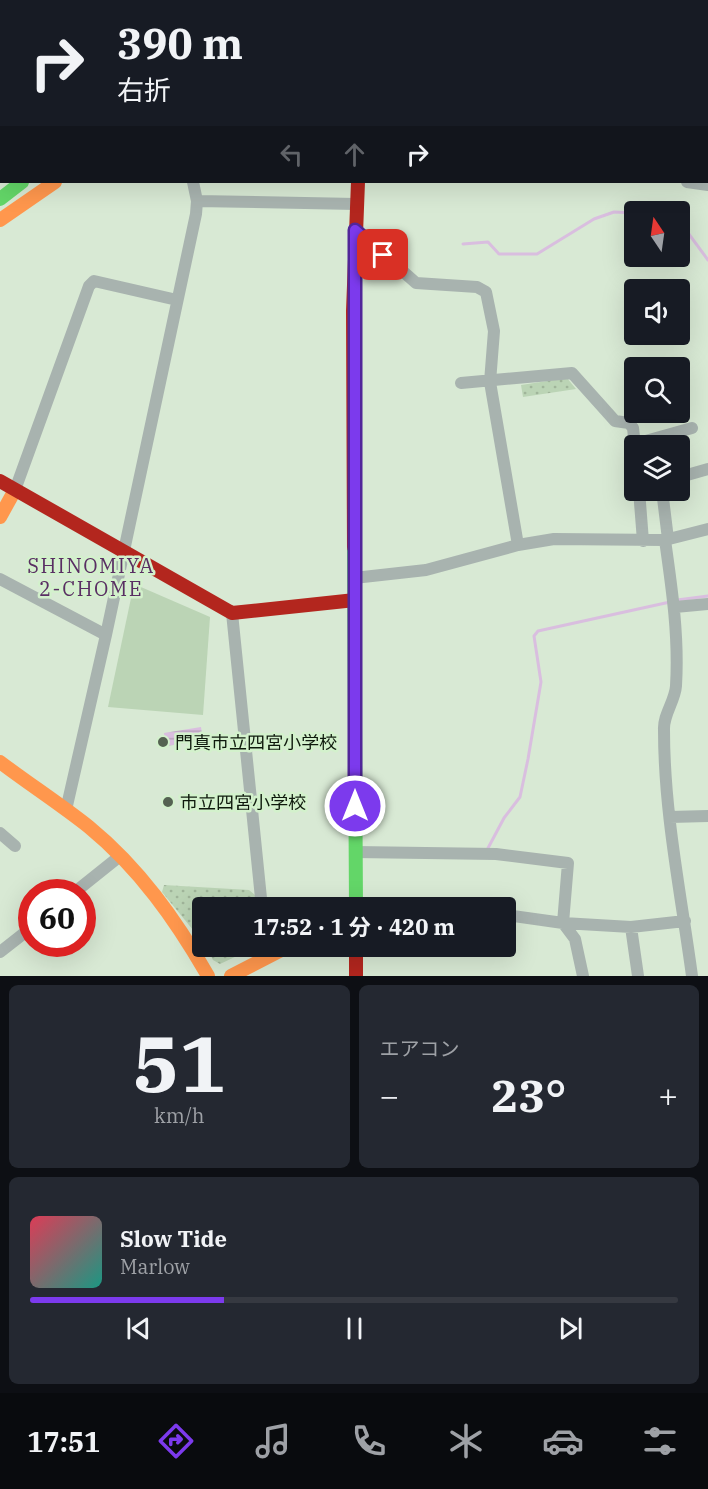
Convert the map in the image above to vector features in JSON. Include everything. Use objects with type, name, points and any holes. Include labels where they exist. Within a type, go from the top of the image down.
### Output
[{"type":"main road","points":[[0,199],[18,183]]},
{"type":"main road","points":[[20,183],[28,199]]},
{"type":"main road","points":[[0,220],[54,183]]},
{"type":"main road","points":[[356,897],[354,578],[355,230],[358,183]]},
{"type":"main road","points":[[0,481],[232,613],[355,600]]},
{"type":"main road","points":[[0,517],[15,490]]},
{"type":"main road","points":[[0,762],[66,810],[120,856],[185,935],[208,976]]},
{"type":"main road","points":[[231,976],[258,957]]},
{"type":"main road","points":[[356,957],[356,976]]},
{"type":"street","points":[[66,810],[106,635],[177,300],[197,201],[193,183]]},
{"type":"street","points":[[197,201],[356,204]]},
{"type":"street","points":[[355,230],[416,283],[477,287],[486,292],[494,332],[490,382],[518,545]]},
{"type":"street","points":[[15,490],[88,286],[94,281],[177,300]]},
{"type":"street","points":[[461,383],[572,373],[615,421],[629,423],[633,428],[634,435]]},
{"type":"street","points":[[674,435],[692,428]]},
{"type":"street","points":[[690,474],[708,469]]},
{"type":"street","points":[[640,501],[643,541]]},
{"type":"street","points":[[663,501],[675,607],[676,689],[663,726],[670,817],[692,976]]},
{"type":"street","points":[[354,578],[426,570],[518,545],[554,538],[667,540],[708,530]]},
{"type":"street","points":[[0,579],[106,635]]},
{"type":"street","points":[[675,607],[708,604]]},
{"type":"street","points":[[232,613],[261,897]]},
{"type":"street","points":[[670,817],[708,816]]},
{"type":"street","points":[[0,833],[15,846]]},
{"type":"street","points":[[356,852],[496,854],[568,863],[562,923],[575,939],[583,976]]},
{"type":"street","points":[[91,879],[120,856]]},
{"type":"street","points":[[516,916],[562,923],[631,927],[685,921]]},
{"type":"street","points":[[631,927],[638,976]]},
{"type":"street","points":[[3,947],[18,937]]},
{"type":"green space","points":[[567,378],[576,389],[523,397],[521,385]]},
{"type":"green space","points":[[134,584],[210,617],[203,715],[108,707]]},
{"type":"green space","points":[[164,885],[249,890],[255,897],[192,897],[192,929],[162,892]]},
{"type":"green space","points":[[211,957],[235,957],[220,964]]},
{"type":"shaded area","points":[[201,727],[203,741],[166,746],[164,733]]},
{"type":"waterway","points":[[463,244],[488,242],[499,254],[537,254],[594,219],[614,212],[624,212]]},
{"type":"waterway","points":[[690,236],[708,260]]},
{"type":"waterway","points":[[677,600],[708,596]]},
{"type":"waterway","points":[[487,850],[504,818],[520,797],[541,682],[534,636],[538,631],[670,602]]},
{"type":"traffic: fast","points":[[0,199],[21,183]]},
{"type":"traffic: fast","points":[[354,547],[356,897]]},
{"type":"traffic: slow","points":[[0,220],[54,183]]},
{"type":"traffic: slow","points":[[0,517],[15,490]]},
{"type":"traffic: slow","points":[[0,762],[89,827],[124,860],[169,915],[208,976]]},
{"type":"traffic: slow","points":[[231,976],[268,957]]},
{"type":"traffic: jam","points":[[354,547],[353,311],[358,183]]},
{"type":"traffic: jam","points":[[0,481],[232,613],[355,600]]},
{"type":"traffic: jam","points":[[356,957],[356,976]]},
{"type":"place","name":"門真市立四宮小学校","points":[[163,742]]},
{"type":"place","name":"市立四宮小学校","points":[[168,802]]},
{"type":"district","name":"SHINOMIYA 2-CHOME","points":[[91,576]]},
{"type":"route","points":[[355,806],[355,230],[383,255]]}]
